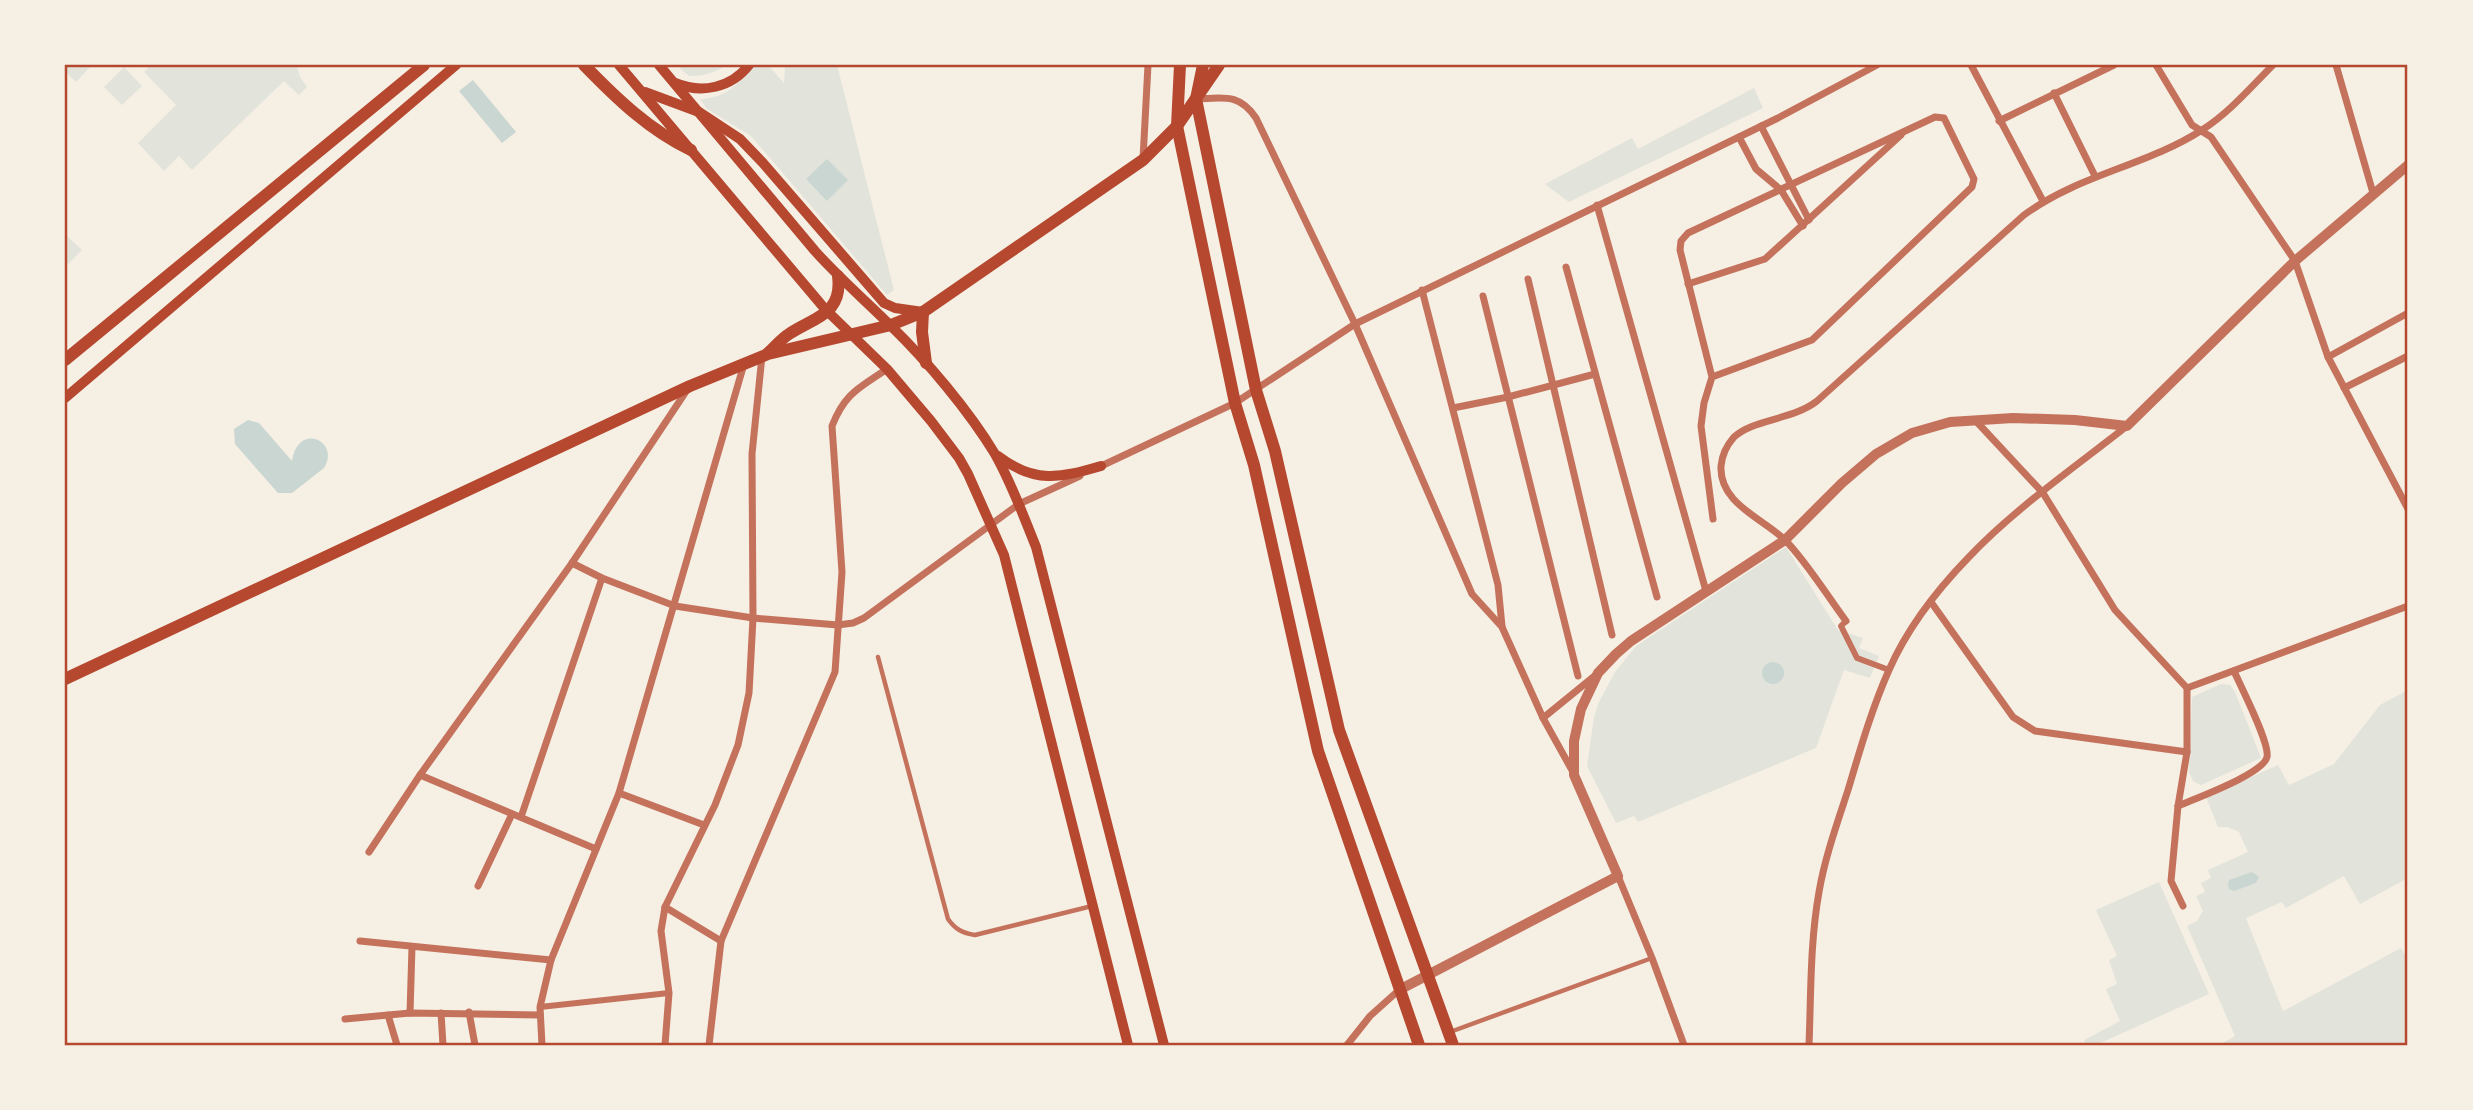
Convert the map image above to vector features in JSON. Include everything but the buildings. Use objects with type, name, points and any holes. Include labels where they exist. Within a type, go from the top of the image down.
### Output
[{"type":"main road","points":[[65,360],[424,65]]},
{"type":"main road","points":[[65,398],[456,65]]},
{"type":"main road","points":[[584,65],[628,108],[669,139],[691,150]]},
{"type":"main road","points":[[619,65],[828,311],[887,369],[959,458],[1004,555],[1128,1045]]},
{"type":"main road","points":[[659,65],[838,276],[891,325],[926,363],[993,452],[1019,504],[1036,547],[1164,1045]]},
{"type":"main road","points":[[675,83],[698,89],[721,85],[738,77],[749,65]]},
{"type":"main road","points":[[1180,65],[1177,126],[1235,403],[1254,465],[1318,751],[1419,1045]]},
{"type":"main road","points":[[1203,65],[1196,99],[1256,390],[1275,451],[1339,730],[1451,1039]]},
{"type":"main road","points":[[65,679],[690,386],[765,355],[891,325],[923,312],[1143,160],[1177,126],[1219,65]]},
{"type":"main road","points":[[642,91],[699,112],[750,148],[884,303],[895,308],[923,312]]},
{"type":"main road","points":[[765,355],[787,335],[828,311],[838,296],[838,276]]},
{"type":"main road","points":[[923,312],[922,332],[926,363]]},
{"type":"main road","points":[[993,452],[1024,472],[1053,478],[1101,466]]},
{"type":"street","points":[[1143,160],[1148,65]]},
{"type":"street","points":[[572,563],[602,578],[675,606],[753,618],[838,625],[853,623],[864,618],[1019,504],[1235,403],[1355,324],[1761,126],[1877,65]]},
{"type":"street","points":[[1970,65],[2043,201]]},
{"type":"street","points":[[1999,121],[2114,65]]},
{"type":"street","points":[[2156,65],[2192,125],[2211,137],[2295,261],[2328,357],[2408,509]]},
{"type":"street","points":[[1889,670],[1857,658],[1840,626],[1846,621],[1785,540],[1729,494],[1721,468],[1729,443],[1742,431],[1797,413],[1817,401],[2024,215],[2043,201],[2095,176],[2161,152],[2200,132],[2219,118],[2273,65]]},
{"type":"street","points":[[2336,65],[2373,193]]},
{"type":"street","points":[[2053,93],[2095,176]]},
{"type":"street","points":[[1196,99],[1233,99],[1249,108],[1256,118],[1355,324],[1472,594],[1502,626]]},
{"type":"street","points":[[1712,377],[1812,340],[1972,187],[1974,179],[1944,118],[1935,117],[1688,233],[1681,242],[1679,250],[1712,377],[1704,402],[1701,426],[1713,519]]},
{"type":"street","points":[[1761,126],[1791,185],[1806,223]]},
{"type":"street","points":[[1688,284],[1765,259],[1907,130]]},
{"type":"street","points":[[1739,136],[1756,170],[1781,190],[1806,223]]},
{"type":"street","points":[[1809,1045],[1819,892],[1858,758],[1889,670],[1908,634],[1949,579],[1990,536],[2127,426],[2295,261],[2408,165]]},
{"type":"street","points":[[1597,205],[1706,591]]},
{"type":"street","points":[[1566,267],[1657,597]]},
{"type":"street","points":[[1528,279],[1612,635]]},
{"type":"street","points":[[1422,290],[1498,585],[1502,626],[1543,718],[1574,775],[1618,876],[1684,1045]]},
{"type":"street","points":[[1483,296],[1578,676]]},
{"type":"street","points":[[2328,357],[2408,313]]},
{"type":"street","points":[[665,1045],[669,993],[662,931],[665,907],[715,805],[738,745],[749,693],[753,618],[752,454],[765,355]]},
{"type":"street","points":[[2344,388],[2408,356]]},
{"type":"street","points":[[542,1045],[540,1011],[551,960],[619,793],[744,363]]},
{"type":"street","points":[[709,1045],[721,941],[835,672],[842,572],[832,426],[847,396],[887,369]]},
{"type":"street","points":[[1452,408],[1508,397],[1595,374]]},
{"type":"street","points":[[369,852],[420,775],[572,563],[690,386]]},
{"type":"street","points":[[1543,718],[1632,641],[1785,540],[1875,454],[1912,433],[1950,422],[1975,420],[2049,418],[2127,426]]},
{"type":"street","points":[[1975,420],[2043,493],[2115,610],[2187,688],[2187,752],[2178,806],[2171,881],[2183,906]]},
{"type":"street","points":[[521,817],[602,578]]},
{"type":"street","points":[[1931,602],[2013,716],[2029,729],[2187,752]]},
{"type":"street","points":[[2187,688],[2408,606]]},
{"type":"street","points":[[2178,806],[2250,775],[2265,762],[2266,747],[2234,671]]},
{"type":"street","points":[[1574,775],[1577,725],[1587,694],[1598,673]]},
{"type":"street","points":[[420,775],[596,849]]},
{"type":"street","points":[[619,793],[704,825]]},
{"type":"street","points":[[478,886],[512,814]]},
{"type":"street","points":[[1347,1045],[1370,1016],[1399,990],[1618,876]]},
{"type":"street","points":[[665,907],[721,941]]},
{"type":"street","points":[[360,941],[551,960]]},
{"type":"street","points":[[410,1013],[412,947]]},
{"type":"street","points":[[345,1019],[410,1013],[540,1011],[669,993]]},
{"type":"street","points":[[469,1012],[475,1045]]},
{"type":"street","points":[[441,1013],[443,1045]]},
{"type":"street","points":[[388,1015],[397,1045]]},
{"type":"lane","points":[[878,657],[947,919],[954,928],[975,935],[1093,906]]},
{"type":"lane","points":[[1451,1039],[1652,958]]},
{"type":"shaded area","points":[[65,65],[92,65],[76,82],[65,71]]},
{"type":"shaded area","points":[[151,65],[297,65],[300,77],[307,87],[299,95],[284,81],[192,170],[179,156],[164,171],[138,143],[176,105],[144,72]]},
{"type":"shaded area","points":[[676,65],[727,65],[709,74],[689,76]]},
{"type":"shaded area","points":[[753,65],[768,65],[784,83],[785,65],[837,65],[894,290],[887,295],[751,136],[707,109],[700,99],[717,96],[731,89]]},
{"type":"shaded area","points":[[124,67],[142,86],[122,105],[104,87]]},
{"type":"shaded area","points":[[473,80],[516,132],[502,143],[459,91]]},
{"type":"shaded area","points":[[1754,88],[1763,108],[1569,202],[1545,184],[1632,138],[1638,149]]},
{"type":"shaded area","points":[[827,159],[848,180],[827,201],[806,179]]},
{"type":"shaded area","points":[[66,235],[82,250],[68,264],[65,261]]},
{"type":"shaded area","points":[[248,420],[259,423],[292,461],[302,441],[317,439],[327,450],[328,458],[324,468],[292,493],[278,493],[235,444],[234,429]]},
{"type":"shaded area","points":[[1786,547],[1838,630],[1863,638],[1859,648],[1879,656],[1870,678],[1844,670],[1816,748],[1638,822],[1634,816],[1616,823],[1587,766],[1594,717],[1615,672],[1636,646]]},
{"type":"shaded area","points":[[1773,662],[1781,665],[1784,673],[1781,681],[1773,684],[1765,681],[1762,673],[1765,665]]},
{"type":"shaded area","points":[[2221,684],[2230,685],[2235,692],[2261,758],[2201,785],[2193,781],[2189,772],[2192,697]]},
{"type":"shaded area","points":[[2408,690],[2408,878],[2360,904],[2344,876],[2286,908],[2282,902],[2246,918],[2283,1011],[2401,948],[2408,961],[2408,1038],[2401,1045],[2219,1045],[2235,1036],[2187,926],[2197,921],[2203,911],[2196,896],[2205,892],[2201,883],[2211,878],[2208,870],[2248,852],[2239,832],[2218,827],[2206,797],[2278,765],[2289,785],[2334,764],[2380,705]]},
{"type":"shaded area","points":[[2252,872],[2259,877],[2256,883],[2234,891],[2229,889],[2229,880]]},
{"type":"shaded area","points":[[2159,882],[2209,994],[2096,1045],[2086,1045],[2084,1040],[2120,1021],[2106,989],[2117,984],[2109,960],[2117,956],[2096,910]]}]
